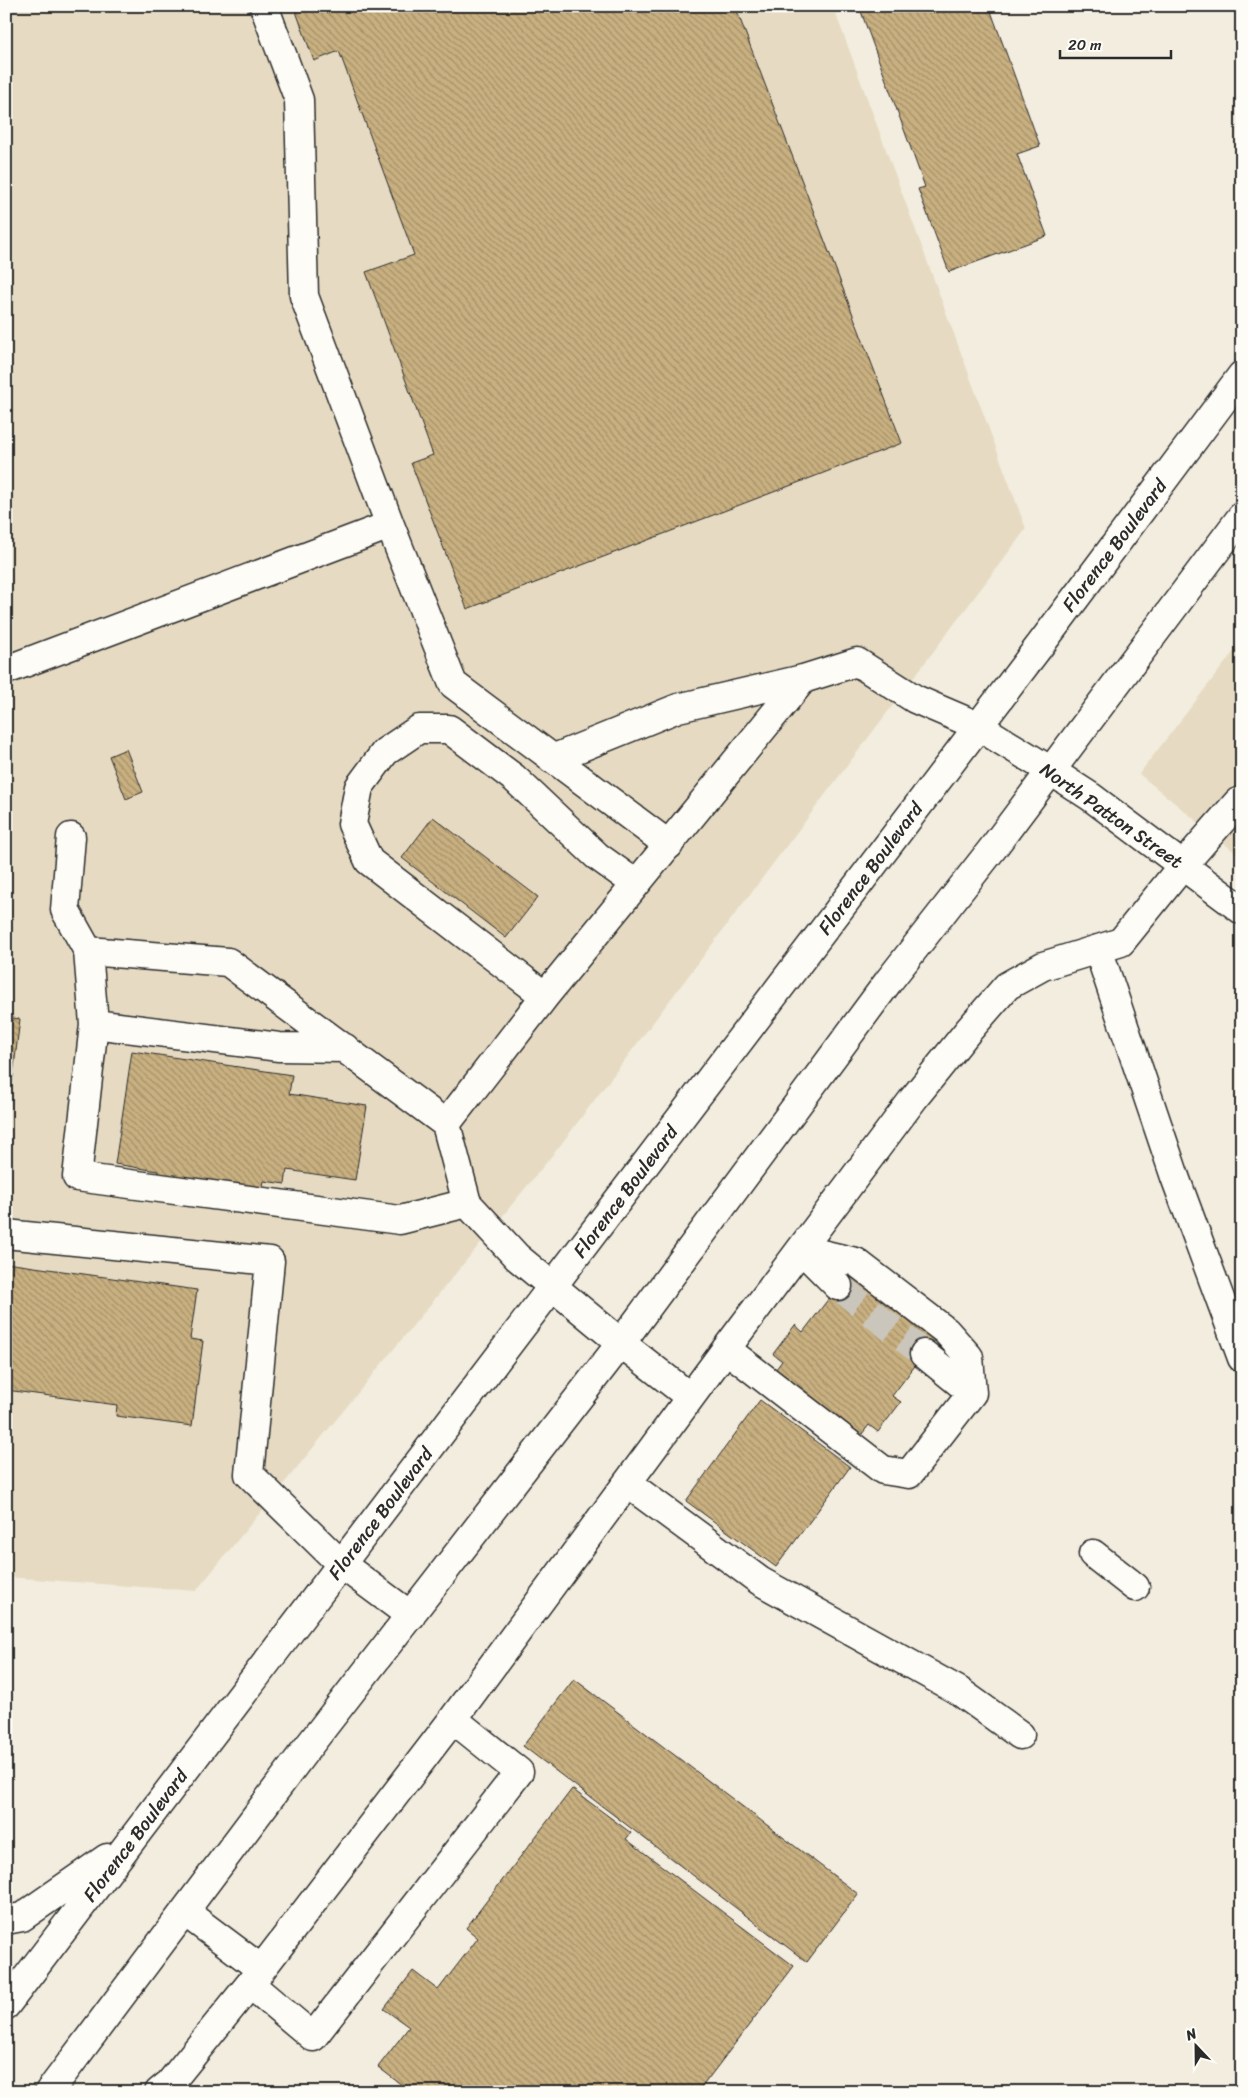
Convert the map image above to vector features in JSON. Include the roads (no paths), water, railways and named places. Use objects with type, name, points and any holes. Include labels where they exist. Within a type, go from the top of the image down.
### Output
[{"type":"main road","points":[[264,6],[299,100],[304,296],[390,525],[453,684],[669,845]]},
{"type":"main road","name":"Florence Boulevard","points":[[6,2005],[978,726],[1242,375]]},
{"type":"main road","points":[[49,2092],[301,1756],[621,1343],[888,982],[1051,771],[1242,516]]},
{"type":"main road","points":[[6,670],[390,525]]},
{"type":"main road","name":"North Patton Street","points":[[803,679],[857,662],[915,699],[978,726],[1051,771],[1091,797],[1242,910]]},
{"type":"main road","points":[[552,759],[678,708],[803,679]]},
{"type":"main road","points":[[446,1124],[545,996],[803,679]]},
{"type":"main road","points":[[545,996],[369,860],[352,824],[359,787],[385,752],[419,729],[449,729],[514,778],[597,856],[636,884]]},
{"type":"main road","points":[[159,2092],[170,2083],[256,1977],[453,1719],[726,1349],[914,1098],[968,1031],[1007,986],[1043,966],[1121,942],[1183,865],[1240,803]]},
{"type":"main road","points":[[71,837],[65,910],[88,951],[94,1024],[77,1177],[400,1220],[467,1203]]},
{"type":"main road","points":[[1098,949],[1176,1177],[1242,1358]]},
{"type":"main road","points":[[88,951],[228,962],[345,1048],[446,1124],[467,1203],[517,1257],[690,1398]]},
{"type":"main road","points":[[94,1024],[279,1047],[345,1048]]},
{"type":"main road","points":[[6,1234],[270,1261],[250,1474],[341,1564],[411,1616]]},
{"type":"main road","points":[[801,1249],[838,1286]]},
{"type":"main road","points":[[726,1349],[883,1470],[909,1474],[972,1392],[969,1357],[946,1331],[856,1262],[801,1249]]},
{"type":"main road","points":[[924,1354],[972,1392]]},
{"type":"main road","points":[[627,1483],[760,1581],[959,1691],[1020,1735]]},
{"type":"main road","points":[[1093,1554],[1134,1587]]},
{"type":"main road","points":[[185,1912],[256,1977],[313,2037],[519,1772],[453,1719]]},
{"type":"main road","points":[[6,1920],[22,1917],[127,1845]]},
{"type":"tunnel","points":[[838,1286],[924,1354]]}]
